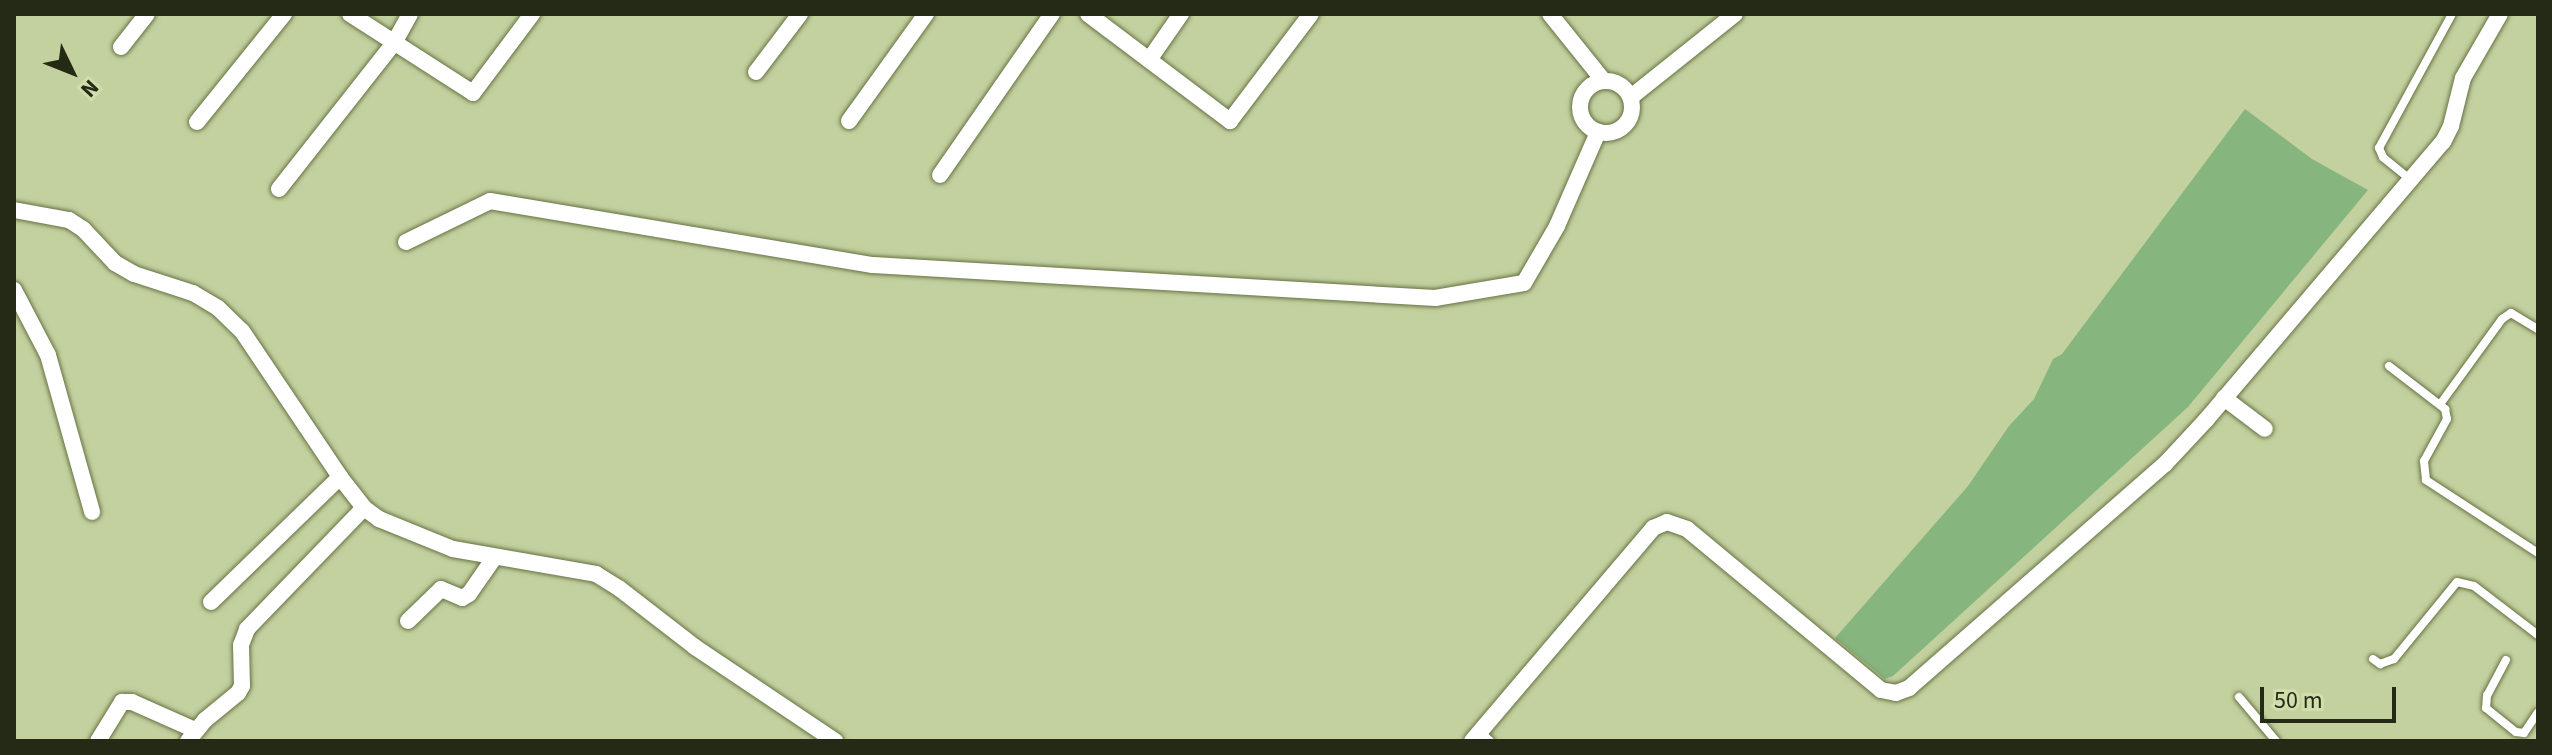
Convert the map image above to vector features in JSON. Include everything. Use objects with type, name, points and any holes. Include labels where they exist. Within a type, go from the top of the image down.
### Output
[{"type":"street","points":[[121,47],[147,14]]},
{"type":"street","points":[[197,122],[284,14]]},
{"type":"street","points":[[350,14],[473,93],[532,14]]},
{"type":"street","points":[[279,189],[394,43],[410,14]]},
{"type":"street","points":[[756,72],[800,14]]},
{"type":"street","points":[[849,121],[926,14]]},
{"type":"street","points":[[940,175],[1052,14]]},
{"type":"street","points":[[1088,14],[1230,121],[1311,14]]},
{"type":"street","points":[[1149,60],[1181,14]]},
{"type":"street","points":[[1550,14],[1603,80],[1620,84],[1631,97],[1632,113],[1622,128],[1607,133],[1598,132],[1584,121],[1580,104],[1588,88],[1603,80]]},
{"type":"street","points":[[1631,97],[1735,14]]},
{"type":"street","points":[[1481,738],[1643,539],[1653,528],[1667,522],[1687,529],[1881,690],[1896,693],[1909,688],[2165,464],[2224,398],[2443,142],[2451,126],[2463,78],[2500,14]]},
{"type":"street","points":[[406,242],[490,201],[873,265],[1435,298],[1524,283],[1557,226],[1598,132]]},
{"type":"street","points":[[14,210],[69,220],[83,229],[115,263],[134,274],[193,293],[218,308],[242,331],[340,477],[364,508],[379,519],[453,549],[596,574],[695,647],[835,741]]},
{"type":"street","points":[[14,290],[48,355],[92,512]]},
{"type":"street","points":[[2224,398],[2265,429]]},
{"type":"street","points":[[211,602],[340,477]]},
{"type":"street","points":[[98,741],[122,702],[132,702],[192,736],[242,686],[241,645],[247,629],[364,508]]},
{"type":"street","points":[[408,621],[441,589],[462,598],[469,594],[494,558]]},
{"type":"lane","points":[[2411,180],[2383,157],[2379,148],[2452,14]]},
{"type":"lane","points":[[2441,403],[2502,319],[2511,313],[2538,329]]},
{"type":"lane","points":[[2389,366],[2441,403],[2447,419],[2424,461],[2426,480],[2538,553]]},
{"type":"lane","points":[[2373,659],[2380,664],[2394,659],[2457,582],[2474,586],[2538,635]]},
{"type":"lane","points":[[2506,660],[2487,695],[2486,708],[2516,732],[2524,733],[2538,712]]},
{"type":"lane","points":[[2239,697],[2276,741]]},
{"type":"building","points":[[2245,109],[2312,159],[2368,190],[2188,407],[1893,676],[1885,679],[1835,638],[1968,486],[2009,426],[2034,399],[2053,359],[2062,354]]}]
